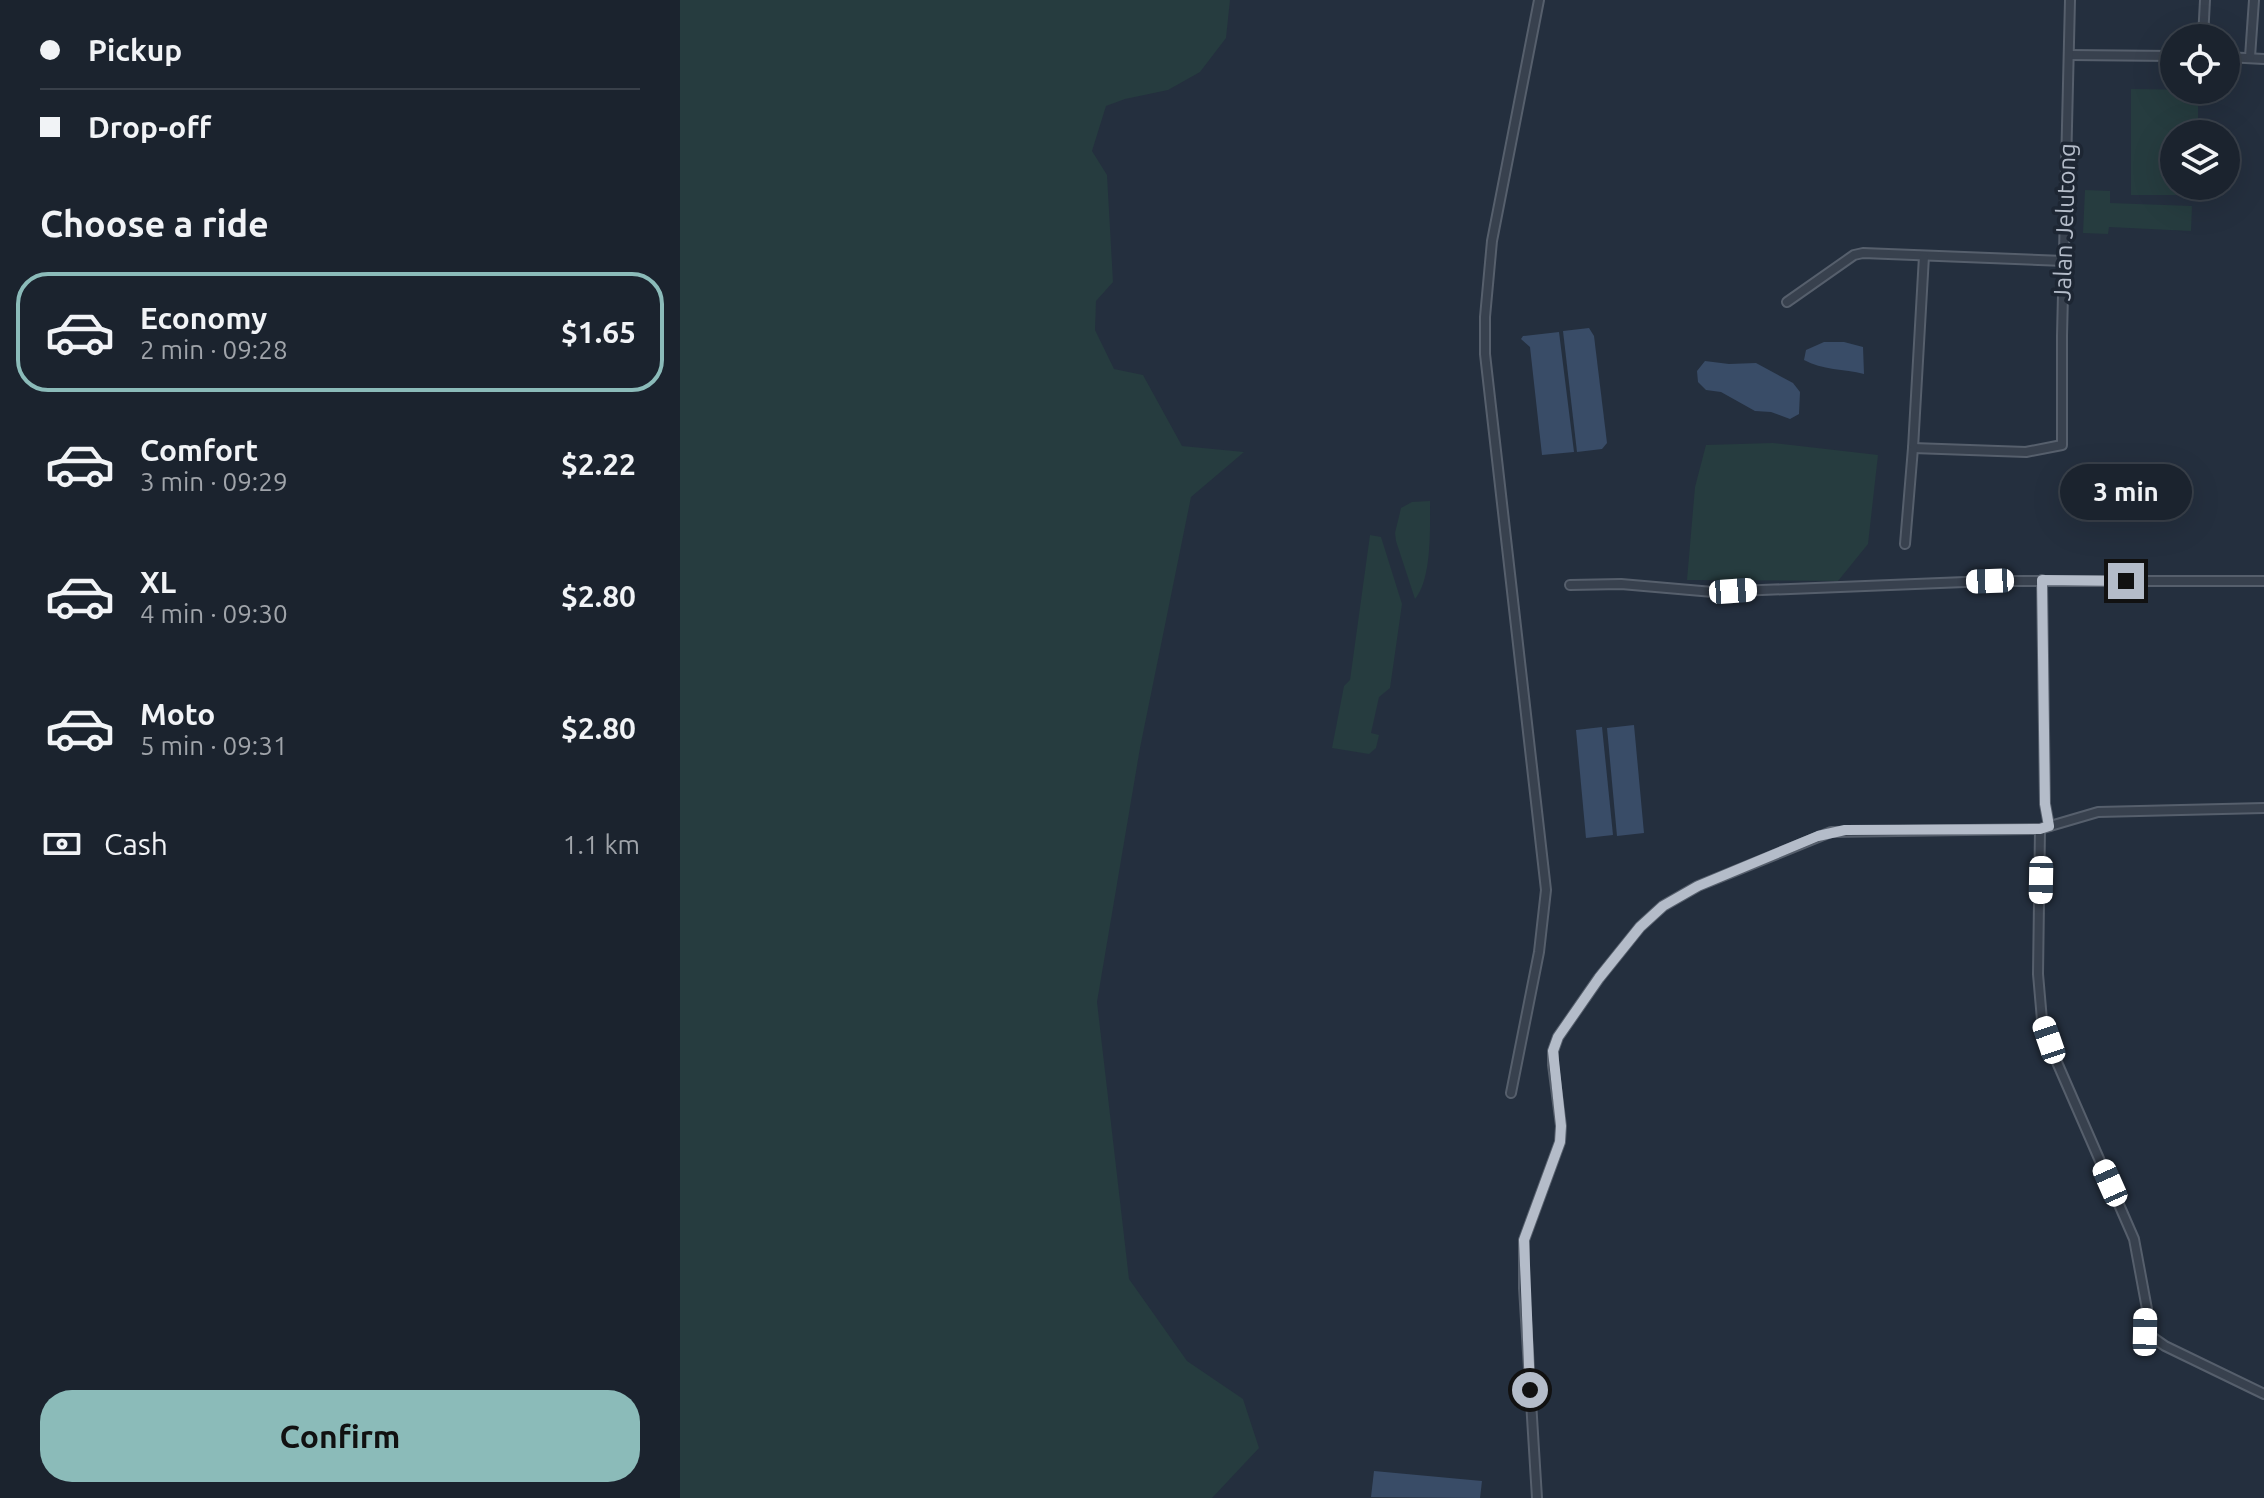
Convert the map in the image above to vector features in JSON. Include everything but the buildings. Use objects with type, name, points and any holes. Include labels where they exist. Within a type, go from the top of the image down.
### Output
[{"type":"street","points":[[1511,1093],[1539,952],[1546,890],[1485,354],[1485,317],[1492,241],[1539,0]]},
{"type":"street","name":"Jalan Jelutong","points":[[1913,448],[2026,452],[2062,445],[2070,0]]},
{"type":"street","points":[[2204,24],[2205,0]]},
{"type":"street","points":[[2250,57],[2254,0]]},
{"type":"street","points":[[2069,55],[2160,56]]},
{"type":"street","points":[[2240,57],[2264,59]]},
{"type":"street","points":[[1787,302],[1854,255],[1871,252],[2064,261]]},
{"type":"street","points":[[1905,544],[1924,256]]},
{"type":"street","points":[[2042,580],[2045,828],[2038,996],[2042,1020],[2073,1101],[2134,1239],[2147,1309],[2145,1332],[2165,1346],[2264,1394]]},
{"type":"street","points":[[1570,585],[1621,584],[1713,592],[1806,586],[2042,580],[2264,581]]},
{"type":"street","points":[[1537,1498],[1524,1288],[1524,1240],[1560,1142],[1553,1051],[1565,1025],[1640,927],[1663,906],[1698,886],[1818,836],[1845,830],[2045,828],[2098,812],[2264,808]]},
{"type":"green space","points":[[680,0],[1230,0],[1226,38],[1200,72],[1168,90],[1106,106],[1092,151],[1107,175],[1113,282],[1096,301],[1095,330],[1114,369],[1143,375],[1182,446],[1244,452],[1191,497],[1140,748],[1097,1002],[1129,1279],[1187,1361],[1243,1399],[1259,1448],[1212,1498],[680,1498]]},
{"type":"green space","points":[[2131,89],[2160,89],[2160,104],[2198,104],[2198,120],[2160,120],[2160,195],[2131,195]]},
{"type":"green space","points":[[2085,190],[2110,191],[2110,203],[2192,206],[2191,231],[2109,227],[2108,234],[2083,233]]},
{"type":"green space","points":[[1773,443],[1878,455],[1868,544],[1838,581],[1687,580],[1695,487],[1706,445]]},
{"type":"green space","points":[[1430,501],[1427,566],[1421,590],[1415,599],[1395,533],[1401,508],[1412,502]]},
{"type":"green space","points":[[1370,535],[1381,537],[1402,604],[1390,688],[1379,697],[1371,733],[1379,735],[1376,748],[1369,754],[1332,748],[1344,686],[1350,680]]},
{"type":"water","points":[[1589,328],[1594,336],[1607,443],[1602,449],[1577,452],[1563,331]]},
{"type":"water","points":[[1559,332],[1574,452],[1542,455],[1530,347],[1521,339],[1523,336]]},
{"type":"water","points":[[1824,342],[1844,342],[1863,347],[1864,374],[1826,368],[1804,360],[1806,350]]},
{"type":"water","points":[[1705,361],[1756,363],[1793,383],[1800,392],[1799,414],[1790,419],[1771,412],[1755,411],[1721,392],[1706,390],[1698,382],[1697,371]]},
{"type":"water","points":[[1634,725],[1644,833],[1617,836],[1607,728]]},
{"type":"water","points":[[1602,727],[1613,835],[1586,838],[1576,730]]},
{"type":"water","points":[[1374,1471],[1482,1481],[1480,1498],[1371,1497]]},
{"type":"route","points":[[1530,1390],[1524,1240],[1529,1219],[1560,1142],[1553,1051],[1565,1025],[1599,978],[1640,927],[1663,906],[1698,886],[1818,836],[1845,830],[2040,829],[2049,826],[2045,804],[2042,580],[2126,581]]}]
